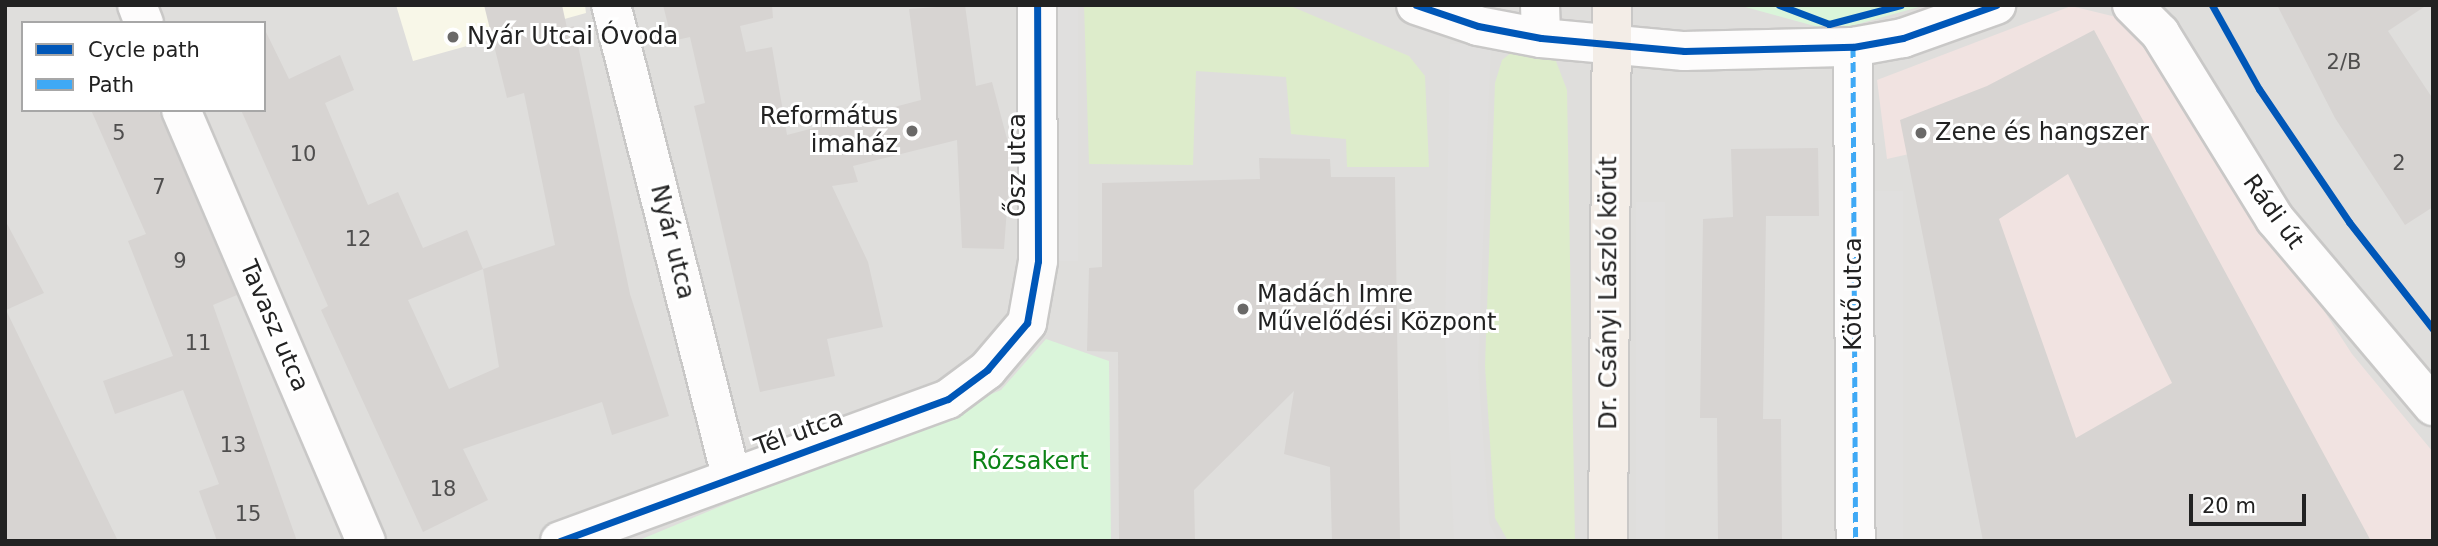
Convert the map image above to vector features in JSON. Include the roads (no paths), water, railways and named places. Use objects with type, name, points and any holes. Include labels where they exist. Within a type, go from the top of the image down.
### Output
[{"type":"main road","name":"Dr. Csányi László körút","points":[[1608,541],[1609,46],[1612,5]]},
{"type":"street","name":"Nyár utca","points":[[611,5],[732,478]]},
{"type":"street","name":"Ősz utca","points":[[1027,323],[1038,261],[1037,5]]},
{"type":"street","points":[[1416,5],[1479,26],[1541,21],[1609,46],[1684,51],[1853,47],[1903,38],[1996,5]]},
{"type":"street","name":"Rádi út","points":[[2132,5],[2160,33],[2275,219],[2433,406]]},
{"type":"street","name":"Kötő utca","points":[[1853,47],[1856,541]]},
{"type":"street","name":"Tavasz utca","points":[[182,112],[366,541]]},
{"type":"street","name":"Tél utca","points":[[560,541],[948,399],[987,370],[1027,323]]},
{"type":"place","name":"Nyár Utcai Óvoda","points":[[453,37]]},
{"type":"place","name":"Református imaház","points":[[912,131]]},
{"type":"place","name":"Zene és hangszer","points":[[1921,133]]},
{"type":"place","name":"Madách Imre Művelődési Központ","points":[[1243,309]]},
{"type":"park label","name":"Rózsakert","points":[[1030,462]]}]
